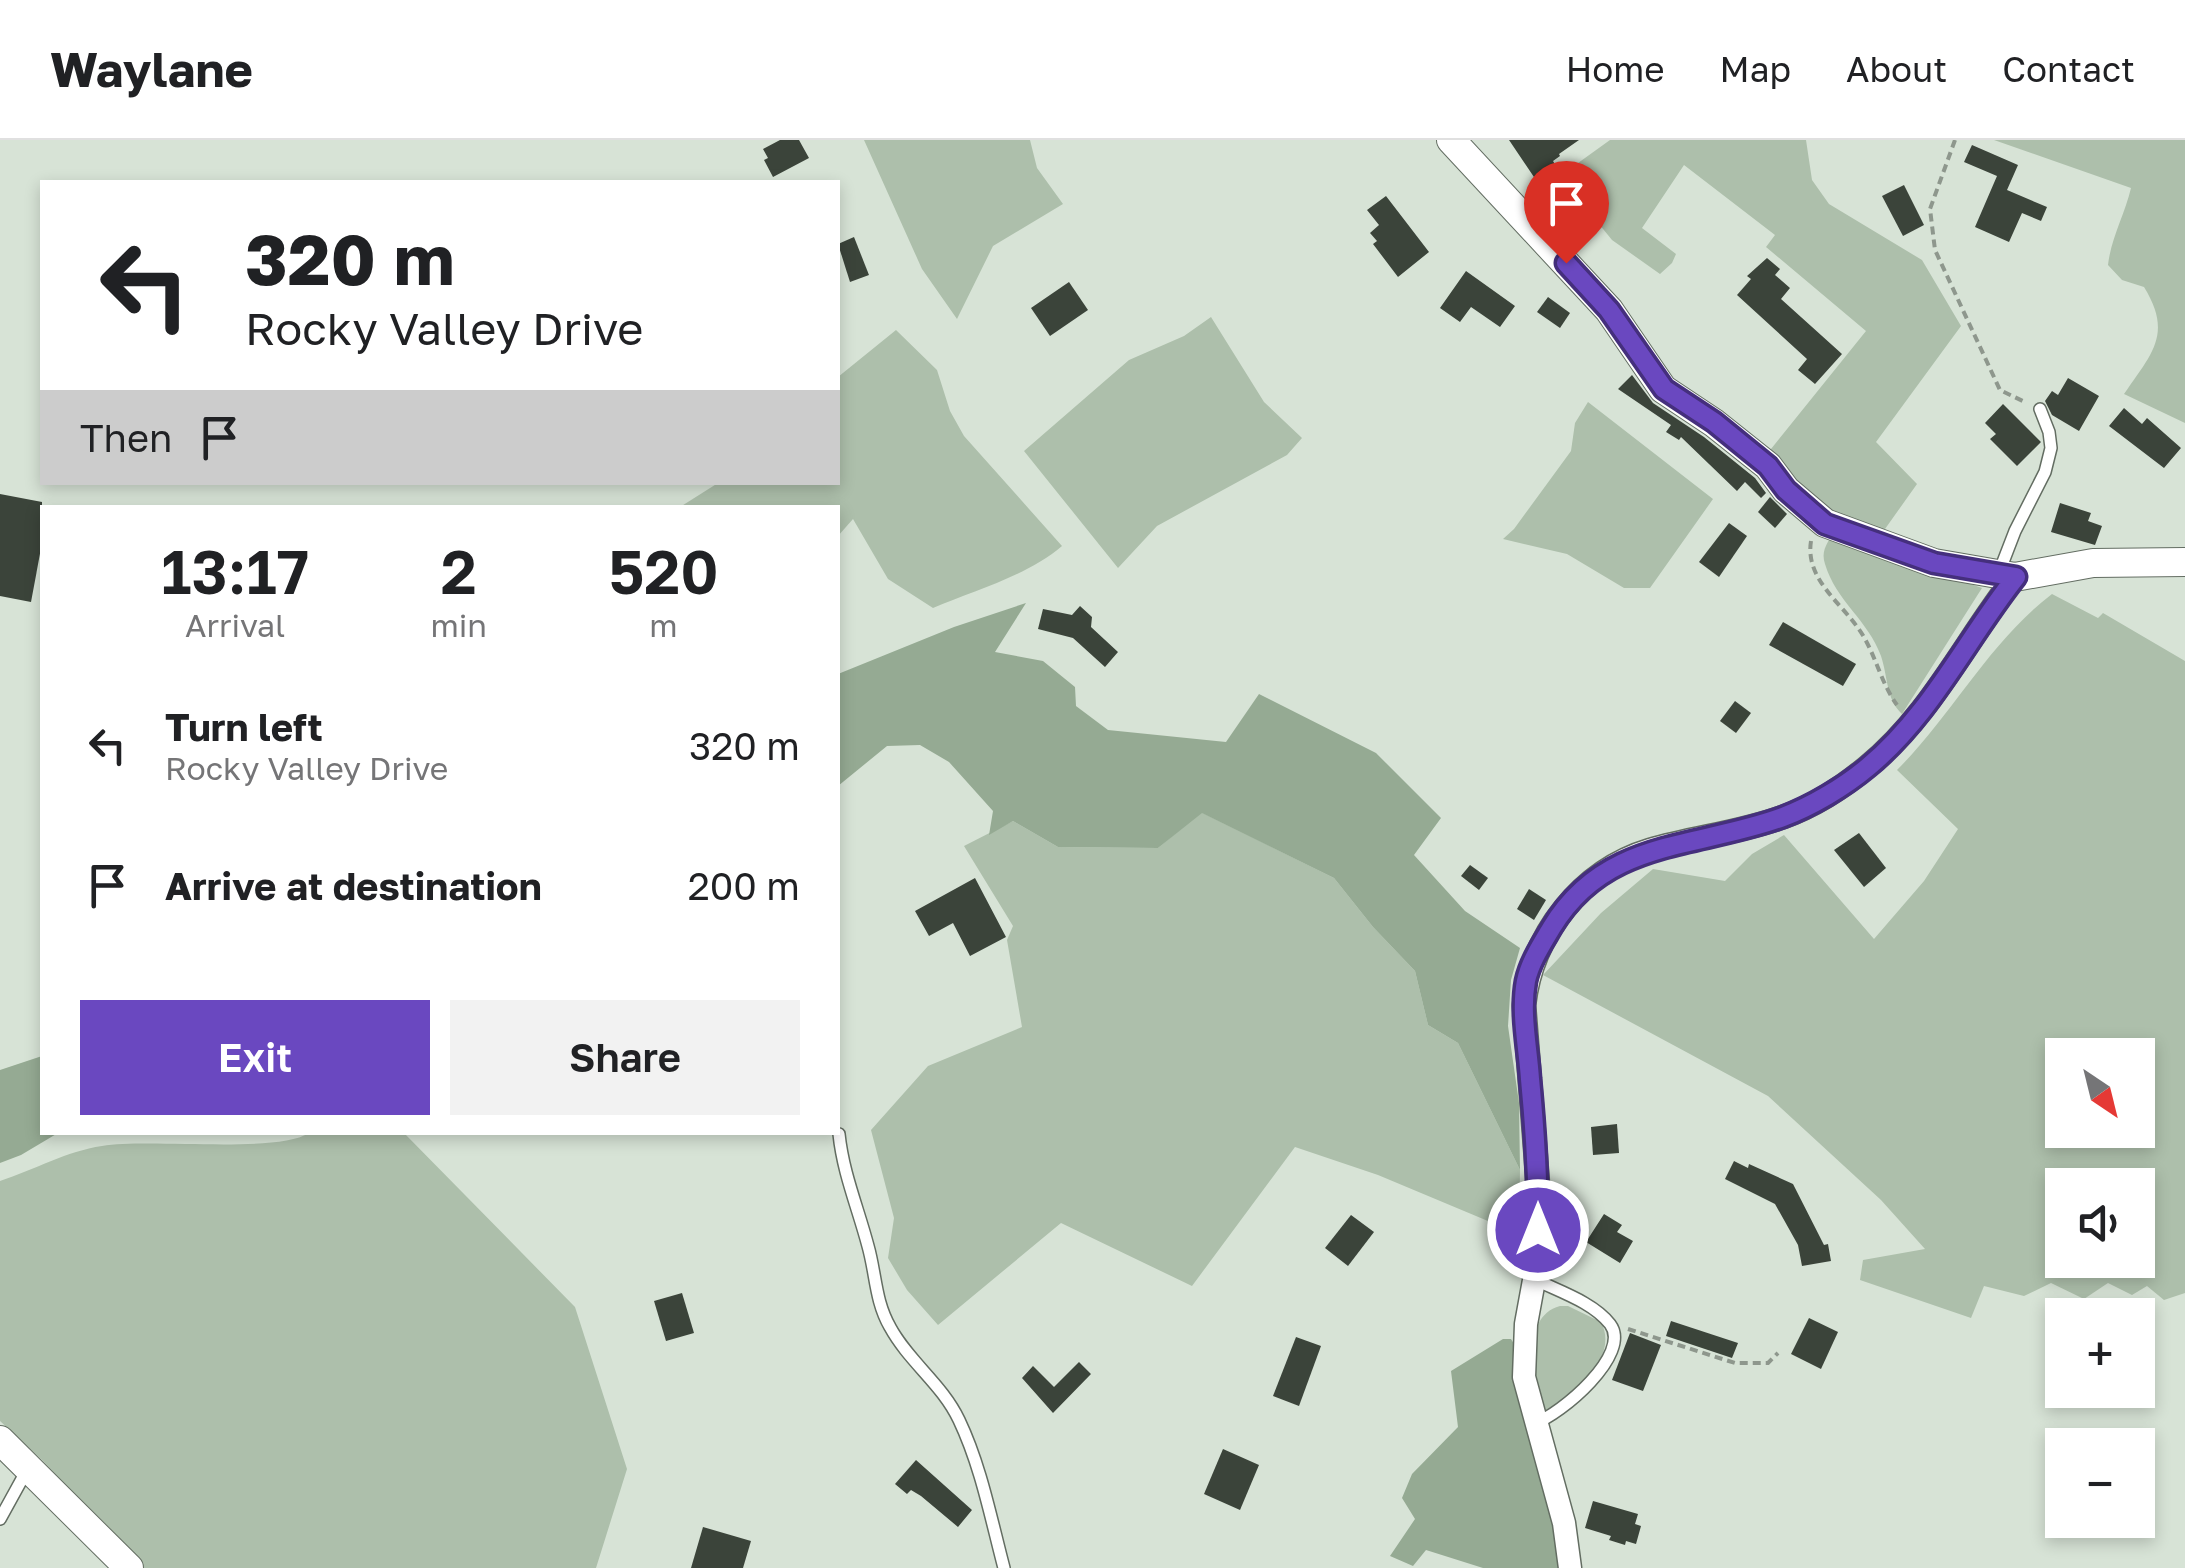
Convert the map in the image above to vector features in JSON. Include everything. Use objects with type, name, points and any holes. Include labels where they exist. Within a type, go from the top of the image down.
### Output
[{"type":"street","points":[[1451,140],[1609,310],[1664,389],[1714,422],[1768,466],[1786,490],[1825,524],[1934,563],[2007,576],[2093,563],[2185,562]]},
{"type":"street","points":[[1570,1568],[1564,1524],[1524,1377],[1526,1324],[1537,1264],[1537,1157],[1524,1005],[1527,978],[1538,950],[1558,917],[1583,888],[1616,864],[1650,850],[1750,828],[1800,809],[1865,769],[1917,718],[2007,576]]},
{"type":"street","points":[[0,1440],[129,1568]]},
{"type":"lane","points":[[2007,576],[2015,531],[2045,472],[2051,448],[2040,409]]},
{"type":"lane","points":[[839,1135],[845,1170],[869,1248],[877,1299],[890,1328],[944,1394],[958,1418],[972,1450],[1004,1568]]},
{"type":"lane","points":[[1534,1280],[1586,1305],[1609,1322],[1614,1332],[1604,1365],[1590,1383],[1546,1419],[1535,1423]]},
{"type":"lane","points":[[0,1518],[27,1469]]},
{"type":"path","points":[[1955,140],[1930,209],[1934,250],[2000,390],[2040,409]]},
{"type":"path","points":[[1816,516],[1810,552],[1826,594],[1859,629],[1895,703],[1917,718]]},
{"type":"path","points":[[1614,1332],[1625,1328],[1735,1363],[1768,1363],[1778,1353]]},
{"type":"green space","points":[[864,140],[1030,140],[1037,168],[1063,204],[993,246],[957,319],[922,269]]},
{"type":"green space","points":[[1610,140],[1806,140],[1812,180],[1829,204],[1922,260],[1961,326],[1876,442],[1917,484],[1880,536],[1827,517],[1799,482],[1763,459],[1866,331],[1766,247],[1775,235],[1684,165],[1642,228],[1676,254],[1672,263],[1660,274],[1612,240],[1560,176]]},
{"type":"green space","points":[[1994,140],[2185,140],[2185,423],[2124,394],[2150,355],[2158,331],[2153,303],[2144,287],[2122,280],[2108,265],[2131,188]]},
{"type":"green space","points":[[1211,317],[1264,402],[1302,438],[1287,455],[1157,526],[1118,568],[1024,451],[1129,360],[1184,336]]},
{"type":"green space","points":[[896,330],[937,370],[950,411],[964,436],[1062,546],[1017,574],[933,608],[888,579],[853,519],[840,534],[840,505],[683,505],[715,485],[840,485],[840,375]]},
{"type":"green space","points":[[1588,402],[1713,499],[1650,588],[1624,588],[1567,554],[1503,539],[1571,451],[1575,423]]},
{"type":"green space","points":[[1832,535],[1982,588],[1902,714],[1890,695],[1875,643],[1830,577],[1824,556]]},
{"type":"green space","points":[[2052,594],[2098,618],[2103,613],[2185,661],[2185,1293],[2164,1300],[2147,1286],[2132,1295],[2108,1283],[2082,1298],[2051,1283],[2024,1296],[1984,1286],[1971,1318],[1860,1280],[1863,1260],[1925,1249],[1881,1200],[1768,1096],[1543,975],[1601,913],[1653,869],[1725,881],[1752,854],[1784,835],[1874,939],[1924,881],[1958,829],[1897,770],[2009,634]]},
{"type":"green space","points":[[1026,603],[995,652],[1043,661],[1075,687],[1076,706],[1108,730],[1226,742],[1259,694],[1376,753],[1441,818],[1414,855],[1465,911],[1520,948],[1511,980],[1508,1026],[1519,1103],[1520,1170],[1458,1043],[1428,1025],[1415,971],[1334,878],[1202,813],[1158,848],[1058,847],[1013,821],[989,835],[993,811],[949,762],[920,745],[887,746],[840,784],[840,673]]},
{"type":"green space","points":[[1201,812],[1334,878],[1415,971],[1428,1025],[1458,1043],[1520,1170],[1519,1234],[1378,1175],[1295,1147],[1192,1286],[1061,1223],[938,1325],[907,1290],[888,1258],[894,1218],[871,1130],[928,1066],[1022,1027],[1007,940],[1013,926],[964,846],[1013,821],[1058,847],[1158,848]]},
{"type":"green space","points":[[40,1057],[40,1135],[55,1135],[0,1163],[0,1070]]},
{"type":"green space","points":[[304,1135],[406,1135],[575,1307],[627,1469],[596,1568],[144,1568],[0,1421],[0,1181],[63,1156],[102,1146],[270,1143]]},
{"type":"green space","points":[[1560,1306],[1601,1322],[1604,1350],[1589,1376],[1544,1418],[1536,1389],[1534,1338],[1538,1324]]},
{"type":"green space","points":[[1503,1339],[1511,1339],[1516,1347],[1525,1424],[1556,1525],[1562,1568],[1483,1568],[1426,1550],[1413,1566],[1390,1556],[1415,1519],[1402,1498],[1412,1474],[1458,1427],[1451,1371]]},
{"type":"building","points":[[780,140],[799,140],[809,158],[773,177],[763,149]]},
{"type":"building","points":[[1509,140],[1579,140],[1559,154],[1553,161],[1556,166],[1536,180]]},
{"type":"building","points":[[1972,145],[2018,165],[2007,190],[2047,207],[2041,221],[2022,213],[2009,242],[1975,227],[1997,176],[1964,162]]},
{"type":"building","points":[[1904,185],[1924,225],[1903,236],[1882,196]]},
{"type":"building","points":[[1386,196],[1429,252],[1398,277],[1373,244],[1377,241],[1370,233],[1379,225],[1367,210]]},
{"type":"building","points":[[854,237],[869,275],[850,282],[840,243]]},
{"type":"building","points":[[1767,258],[1780,269],[1775,275],[1790,288],[1781,299],[1842,354],[1815,384],[1798,370],[1807,359],[1737,295],[1751,279],[1747,276]]},
{"type":"building","points":[[1466,271],[1515,306],[1500,327],[1471,307],[1460,322],[1440,308]]},
{"type":"building","points":[[1069,282],[1088,310],[1050,336],[1031,308]]},
{"type":"building","points":[[1548,297],[1570,313],[1560,328],[1537,312]]},
{"type":"building","points":[[1632,375],[1653,403],[1704,437],[1755,478],[1766,493],[1761,498],[1745,482],[1737,491],[1681,437],[1679,440],[1666,432],[1671,425],[1618,389]]},
{"type":"building","points":[[2068,378],[2099,396],[2079,431],[2052,415],[2045,401],[2052,391],[2058,395]]},
{"type":"building","points":[[2003,404],[2041,442],[2017,466],[1990,439],[1996,434],[1985,423]]},
{"type":"building","points":[[2124,408],[2142,424],[2147,418],[2181,448],[2164,468],[2109,426]]},
{"type":"building","points":[[0,494],[42,502],[40,554],[31,602],[0,596]]},
{"type":"building","points":[[1770,497],[1787,514],[1775,528],[1758,512]]},
{"type":"building","points":[[2060,503],[2091,513],[2088,521],[2102,526],[2095,545],[2051,532]]},
{"type":"building","points":[[1729,523],[1747,536],[1719,577],[1699,562]]},
{"type":"building","points":[[1080,606],[1092,617],[1091,627],[1118,652],[1105,667],[1073,638],[1038,629],[1043,609],[1072,615]]},
{"type":"building","points":[[1783,622],[1856,664],[1843,686],[1769,645]]},
{"type":"building","points":[[1735,701],[1751,713],[1736,733],[1720,721]]},
{"type":"building","points":[[1859,833],[1886,868],[1864,887],[1834,850]]},
{"type":"building","points":[[1470,865],[1488,878],[1479,890],[1461,876]]},
{"type":"building","points":[[975,878],[1006,937],[970,956],[953,923],[929,936],[915,911]]},
{"type":"building","points":[[1529,889],[1546,900],[1534,920],[1517,909]]},
{"type":"building","points":[[1617,1124],[1619,1153],[1593,1155],[1591,1127]]},
{"type":"building","points":[[1734,1161],[1793,1184],[1824,1245],[1828,1244],[1831,1261],[1802,1266],[1798,1245],[1775,1204],[1725,1179]]},
{"type":"building","points":[[1573,1197],[1578,1237],[1573,1234],[1574,1253],[1552,1255],[1553,1200]]},
{"type":"building","points":[[1604,1214],[1622,1225],[1617,1232],[1633,1241],[1620,1263],[1586,1242]]},
{"type":"building","points":[[1351,1215],[1374,1232],[1348,1266],[1325,1248]]},
{"type":"building","points":[[682,1293],[694,1333],[666,1341],[654,1301]]},
{"type":"building","points":[[1809,1318],[1838,1332],[1821,1369],[1791,1354]]},
{"type":"building","points":[[1671,1321],[1738,1343],[1732,1358],[1666,1336]]},
{"type":"building","points":[[1630,1333],[1661,1345],[1643,1391],[1612,1380]]},
{"type":"building","points":[[1296,1337],[1321,1346],[1299,1406],[1273,1396]]},
{"type":"building","points":[[1079,1362],[1091,1374],[1053,1413],[1022,1378],[1033,1366],[1054,1387]]},
{"type":"building","points":[[1223,1449],[1259,1465],[1240,1510],[1204,1494]]},
{"type":"building","points":[[916,1460],[972,1510],[958,1527],[921,1496],[911,1490],[907,1494],[895,1484]]},
{"type":"building","points":[[1593,1501],[1638,1514],[1635,1524],[1641,1526],[1636,1544],[1609,1540],[1611,1536],[1585,1528]]},
{"type":"building","points":[[703,1527],[751,1541],[743,1568],[691,1568]]},
{"type":"route","points":[[1538,1230],[1536,1143],[1524,1005],[1527,978],[1558,917],[1583,888],[1616,864],[1650,850],[1787,816],[1865,769],[1921,714],[1990,608],[2016,577],[1934,563],[1825,524],[1786,490],[1768,466],[1714,422],[1664,389],[1609,310],[1566,263]]}]
